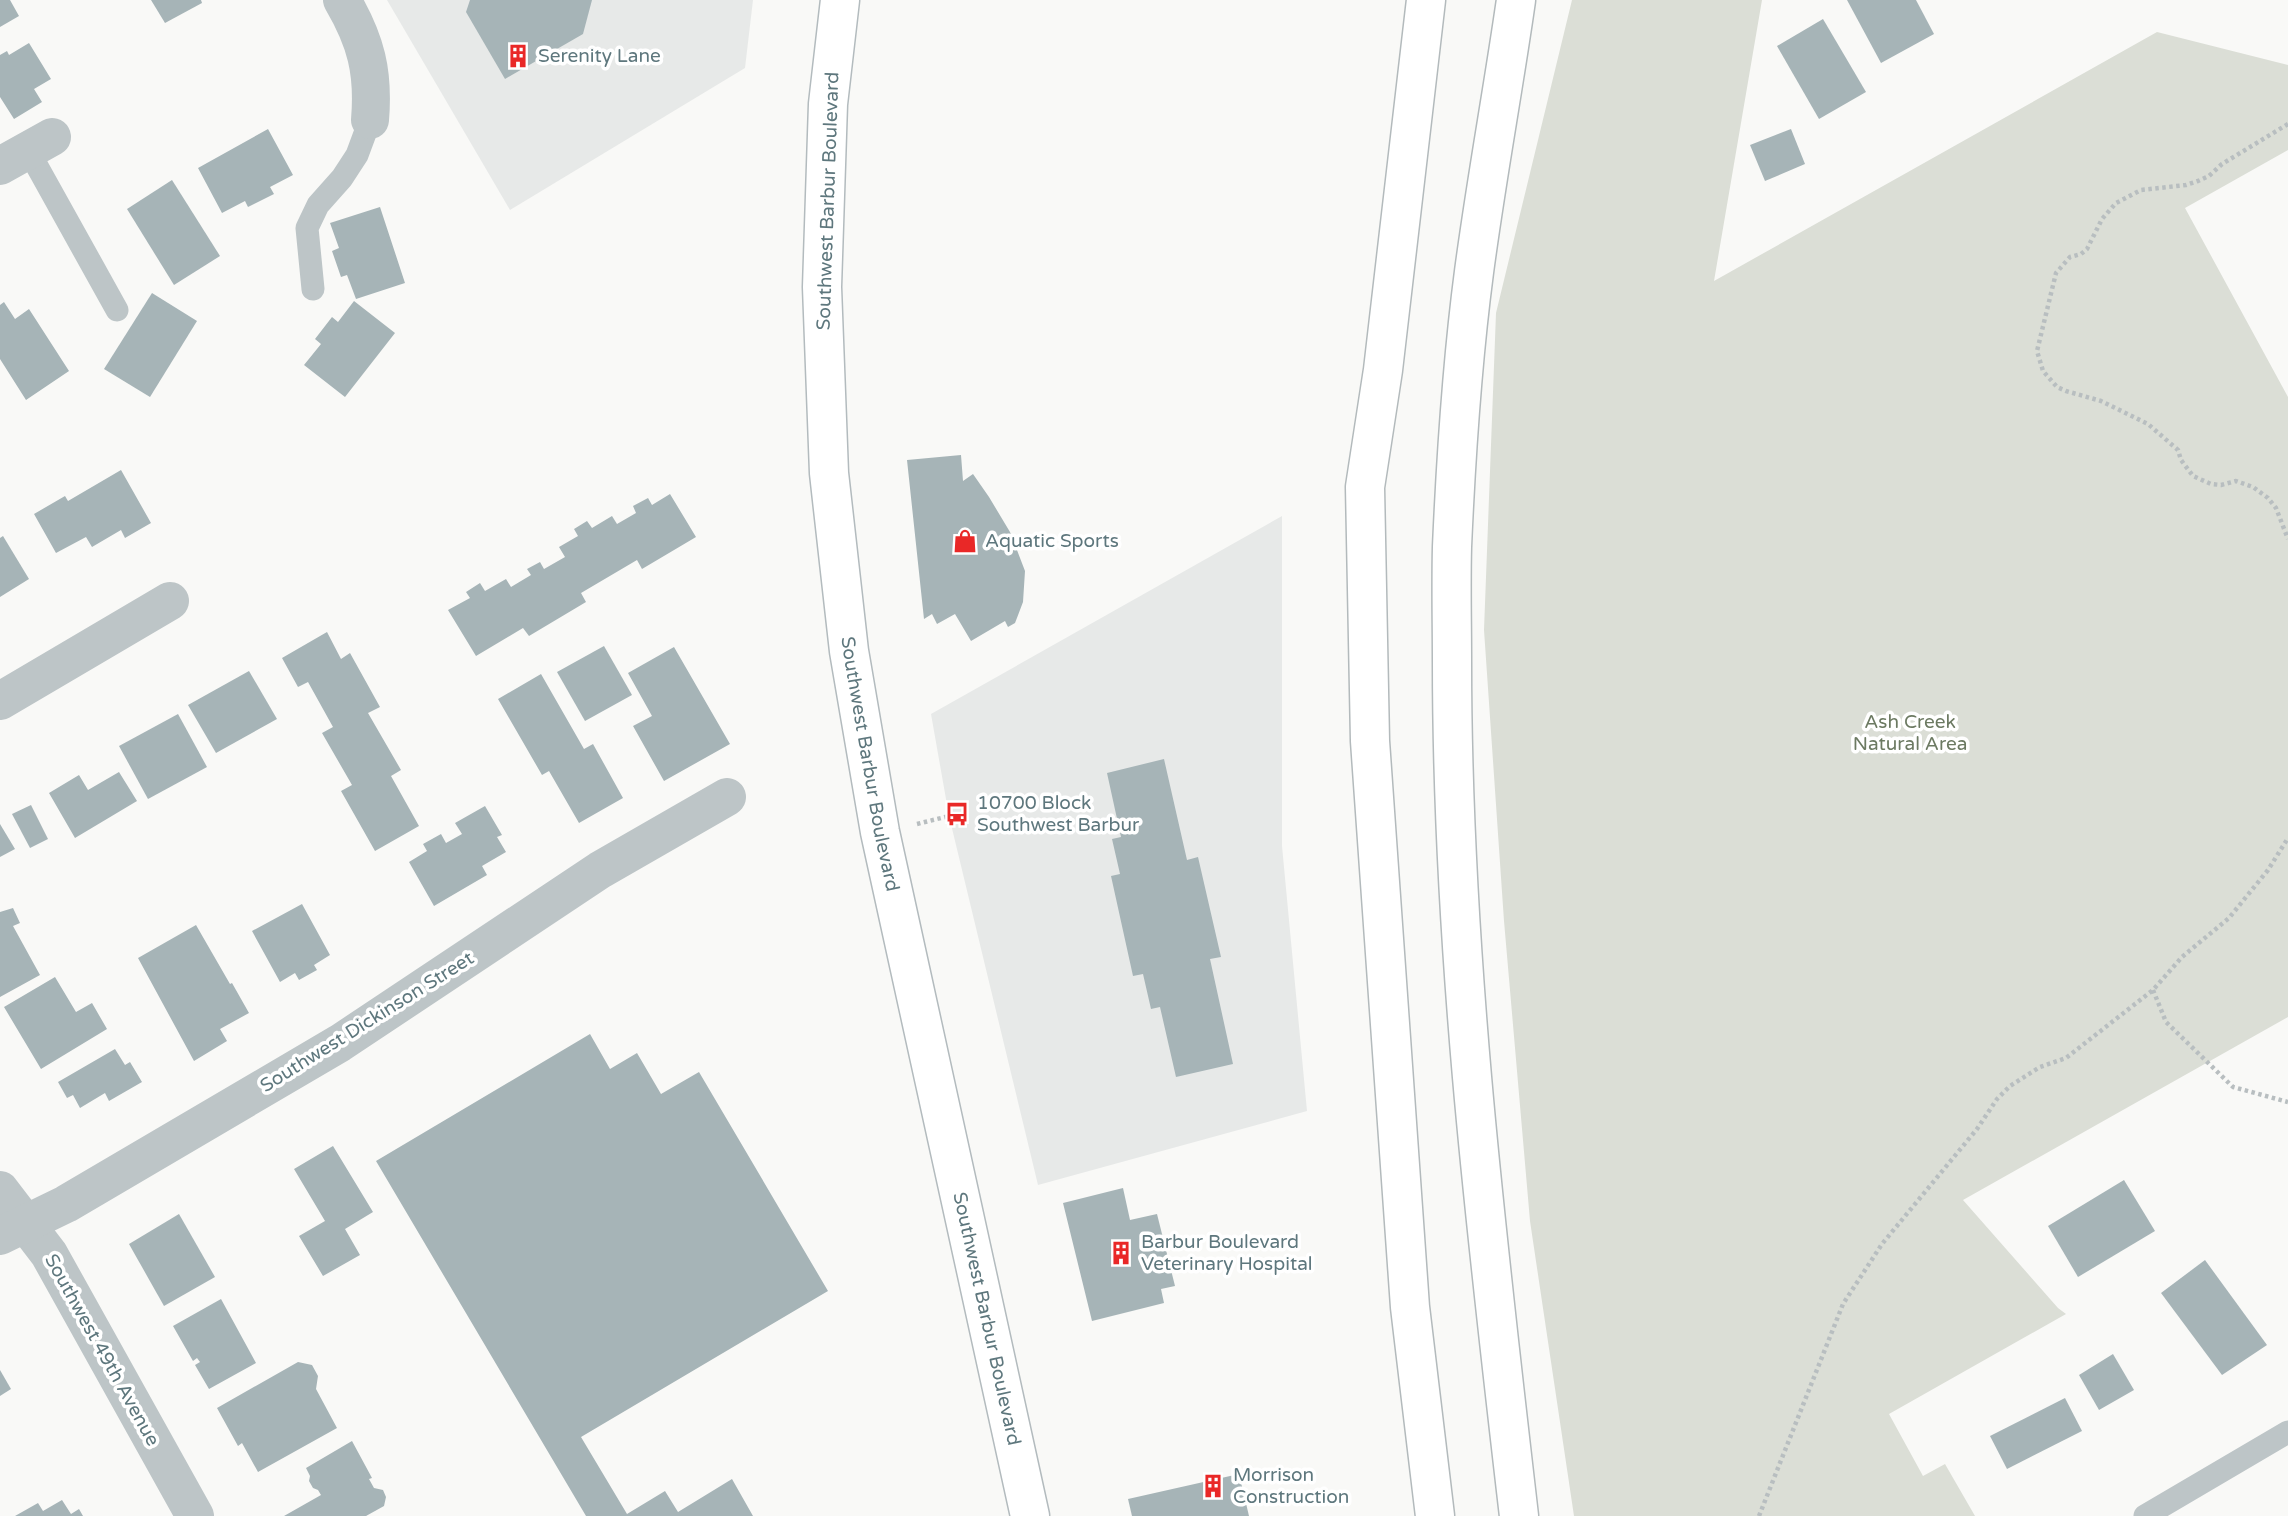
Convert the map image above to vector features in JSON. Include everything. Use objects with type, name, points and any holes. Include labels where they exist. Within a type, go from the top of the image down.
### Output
[{"type":"main road","name":"Southwest Barbur Boulevard","points":[[840,0],[828,104],[822,287],[829,473],[849,651],[883,846],[1030,1516]]},
{"type":"main road","points":[[1426,0],[1383,370],[1365,487],[1371,755],[1410,1307],[1435,1516]]},
{"type":"main road","points":[[1516,0],[1474,275],[1457,445],[1452,551],[1452,750],[1475,1115],[1519,1516]]},
{"type":"street","points":[[342,0],[368,55],[372,91],[370,120]]},
{"type":"street","points":[[0,702],[170,601]]},
{"type":"street","name":"Southwest Dickinson Street","points":[[13,1229],[65,1204],[341,1043],[600,870],[727,797]]},
{"type":"street","name":"Southwest 49th Avenue","points":[[0,1190],[13,1229],[49,1254],[195,1516]]},
{"type":"lane","points":[[313,289],[307,228],[318,205],[342,178],[357,155],[370,120]]},
{"type":"lane","points":[[26,151],[117,310]]},
{"type":"lane","points":[[2145,1516],[2288,1432]]},
{"type":"path","points":[[2288,124],[2222,163],[2209,176],[2186,185],[2141,190],[2116,203],[2102,219],[2087,249],[2070,257],[2056,273],[2037,351],[2043,371],[2057,387],[2101,401],[2148,424],[2178,450],[2181,460],[2193,476],[2211,484],[2221,485],[2236,481],[2253,487],[2268,498],[2276,508],[2288,539]]},
{"type":"path","points":[[1759,1516],[1843,1304],[1882,1244],[2010,1086],[2040,1066],[2066,1058],[2153,990],[2182,957],[2230,918],[2268,870],[2288,838]]},
{"type":"path","points":[[2153,990],[2166,1022],[2233,1087],[2288,1102]]},
{"type":"shaded area","points":[[387,0],[753,0],[745,68],[510,210]]},
{"type":"shaded area","points":[[1282,516],[1282,846],[1307,1111],[1038,1185],[949,816],[931,714]]},
{"type":"green space","name":"Ash Creek Natural Area","points":[[1572,0],[1762,0],[1714,281],[2157,32],[2288,65],[2288,150],[2185,208],[2288,397],[2288,1017],[1963,1200],[2066,1314],[1889,1414],[1923,1476],[1945,1464],[1975,1516],[1574,1516],[1530,1221],[1504,921],[1484,630],[1496,313]]},
{"type":"building","points":[[0,0],[10,0],[19,16],[0,27]]},
{"type":"building","points":[[151,0],[201,0],[202,3],[165,23]]},
{"type":"building","name":"Serenity Lane","points":[[470,0],[592,0],[583,34],[505,79],[466,12]]},
{"type":"building","points":[[1847,0],[1916,0],[1934,34],[1881,63]]},
{"type":"building","points":[[1823,19],[1866,92],[1819,119],[1777,46]]},
{"type":"building","points":[[29,43],[51,79],[34,89],[42,102],[14,119],[0,97],[0,55],[7,51],[9,55]]},
{"type":"building","points":[[268,129],[293,175],[270,187],[274,194],[248,207],[245,201],[222,213],[198,168]]},
{"type":"building","points":[[1791,129],[1805,164],[1765,181],[1750,145]]},
{"type":"building","points":[[172,180],[220,256],[174,285],[127,209]]},
{"type":"building","points":[[380,207],[405,283],[356,299],[347,275],[341,277],[332,251],[339,248],[330,223]]},
{"type":"building","points":[[152,293],[197,321],[150,397],[104,369]]},
{"type":"building","points":[[354,301],[395,333],[345,397],[304,365],[321,344],[315,339],[332,317],[338,322]]},
{"type":"building","points":[[4,302],[15,319],[29,309],[69,371],[26,400],[0,359],[0,305]]},
{"type":"building","name":"Aquatic Sports","points":[[961,455],[963,481],[973,474],[989,497],[1010,532],[1025,571],[1023,602],[1015,623],[1008,627],[1005,621],[971,641],[955,614],[937,624],[932,614],[924,619],[907,460]]},
{"type":"building","points":[[121,470],[151,523],[125,538],[121,530],[92,547],[86,537],[56,553],[34,514],[65,496],[68,501]]},
{"type":"building","points":[[670,494],[696,537],[642,569],[637,560],[581,593],[586,602],[529,636],[523,628],[476,656],[448,610],[470,598],[466,592],[480,583],[485,591],[506,579],[511,587],[531,575],[527,569],[540,562],[544,569],[565,557],[559,547],[578,536],[574,529],[587,521],[592,528],[612,516],[617,524],[636,513],[633,506],[648,498],[652,505]]},
{"type":"building","points":[[3,536],[29,579],[0,597],[0,538]]},
{"type":"building","points":[[327,632],[341,659],[350,653],[380,707],[368,713],[401,770],[391,776],[419,826],[375,851],[341,791],[352,785],[322,733],[333,727],[308,682],[298,687],[282,658]]},
{"type":"building","points":[[604,646],[632,695],[585,721],[557,672]]},
{"type":"building","points":[[674,647],[730,744],[664,781],[633,726],[652,716],[628,673]]},
{"type":"building","points":[[249,671],[277,719],[216,753],[188,705]]},
{"type":"building","points":[[541,674],[584,749],[593,744],[623,798],[579,823],[549,771],[542,775],[498,699]]},
{"type":"building","points":[[178,714],[207,767],[148,799],[119,746]]},
{"type":"building","points":[[1164,759],[1187,860],[1198,857],[1221,957],[1210,959],[1233,1064],[1176,1077],[1160,1007],[1151,1009],[1143,974],[1133,976],[1111,876],[1120,874],[1112,839],[1121,837],[1107,773]]},
{"type":"building","points":[[119,772],[137,801],[75,838],[49,793],[79,775],[88,790]]},
{"type":"building","points":[[31,805],[48,839],[30,848],[12,814]]},
{"type":"building","points":[[485,806],[502,835],[497,837],[506,852],[482,866],[487,875],[434,906],[409,862],[427,851],[423,844],[441,834],[446,843],[462,834],[455,823]]},
{"type":"building","points":[[0,824],[15,849],[0,857]]},
{"type":"building","points":[[302,904],[330,955],[314,965],[317,970],[299,980],[295,973],[280,982],[252,931]]},
{"type":"building","points":[[13,908],[20,923],[13,926],[40,975],[0,997],[0,912]]},
{"type":"building","points":[[196,925],[249,1013],[220,1029],[227,1041],[194,1061],[138,958]]},
{"type":"building","points":[[55,977],[76,1012],[92,1003],[107,1029],[41,1069],[4,1007]]},
{"type":"building","points":[[590,1034],[610,1069],[637,1053],[661,1094],[699,1072],[828,1291],[581,1437],[627,1514],[665,1491],[678,1512],[732,1479],[753,1516],[586,1516],[376,1161]]},
{"type":"building","points":[[115,1049],[125,1065],[130,1062],[142,1082],[109,1101],[105,1093],[80,1108],[73,1095],[67,1098],[58,1082]]},
{"type":"building","points":[[333,1146],[373,1212],[345,1229],[360,1255],[323,1276],[299,1236],[325,1221],[294,1169]]},
{"type":"building","points":[[2124,1180],[2155,1231],[2078,1277],[2048,1226]]},
{"type":"building","name":"Barbur Boulevard Veterinary Hospital","points":[[1123,1188],[1130,1220],[1157,1214],[1175,1286],[1161,1289],[1164,1303],[1092,1321],[1063,1203]]},
{"type":"building","points":[[179,1214],[215,1277],[164,1306],[129,1244]]},
{"type":"building","points":[[2205,1260],[2267,1345],[2222,1375],[2161,1293]]},
{"type":"building","points":[[221,1299],[256,1363],[209,1389],[195,1365],[200,1362],[197,1358],[193,1361],[173,1326]]},
{"type":"building","points":[[2113,1354],[2134,1390],[2099,1410],[2079,1375]]},
{"type":"building","points":[[298,1362],[312,1365],[318,1376],[316,1389],[337,1428],[258,1472],[242,1443],[238,1446],[217,1408]]},
{"type":"building","points":[[0,1370],[11,1389],[0,1396]]},
{"type":"building","points":[[2065,1398],[2082,1431],[2007,1469],[1990,1436]]},
{"type":"building","points":[[352,1441],[372,1478],[369,1479],[374,1488],[383,1490],[386,1497],[384,1506],[366,1516],[284,1516],[321,1495],[309,1481],[306,1468]]},
{"type":"building","name":"Morrison Construction","points":[[1239,1474],[1249,1516],[1132,1516],[1128,1499]]},
{"type":"building","points":[[62,1500],[71,1514],[79,1509],[83,1516],[15,1516],[38,1503],[43,1511]]},
{"type":"place","name":"Serenity Lane","points":[[518,56]]},
{"type":"place","name":"Aquatic Sports","points":[[965,541]]},
{"type":"place","name":"10700 Block Southwest Barbur","points":[[957,814]]},
{"type":"place","name":"Barbur Boulevard Veterinary Hospital","points":[[1121,1253]]},
{"type":"place","name":"Morrison Construction","points":[[1213,1486]]}]
